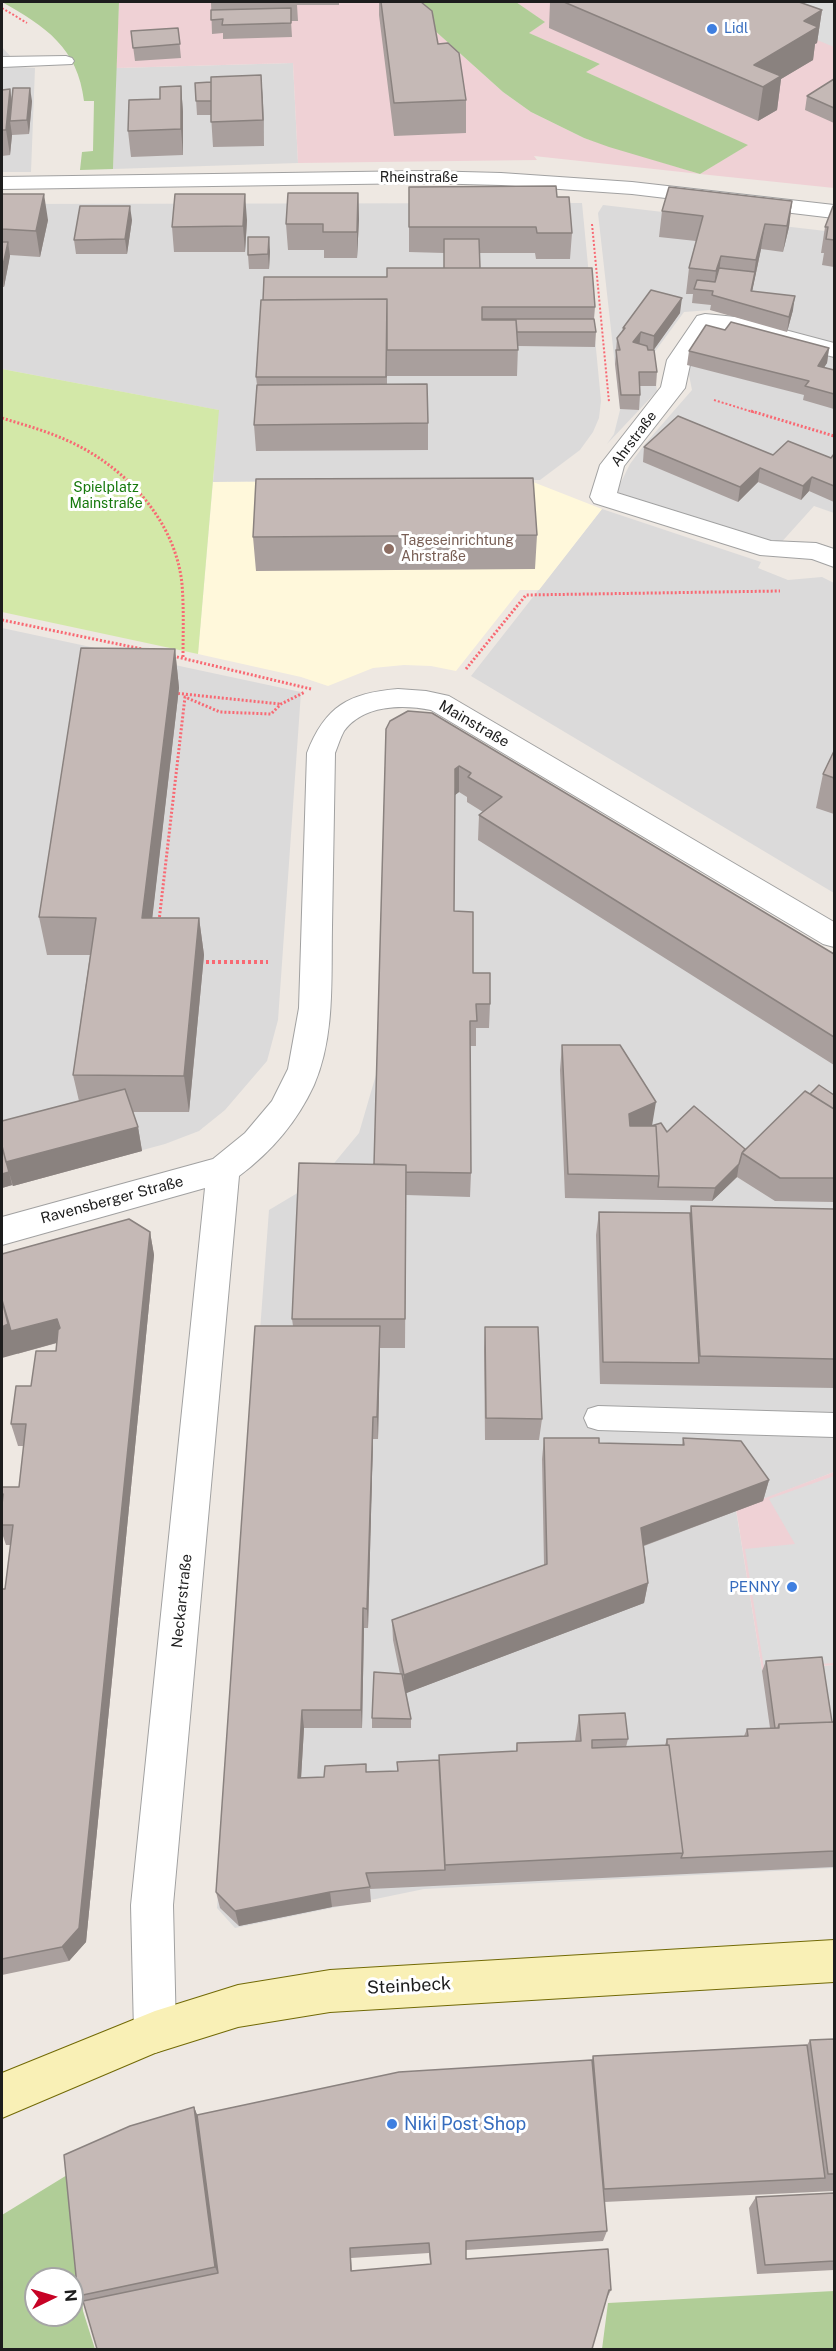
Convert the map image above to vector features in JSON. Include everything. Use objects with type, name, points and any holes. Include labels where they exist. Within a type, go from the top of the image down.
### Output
[{"type":"main road","name":"Steinbeck","points":[[2,2096],[155,2032],[238,2006],[330,1991],[834,1961]]},
{"type":"street","name":"Rheinstraße","points":[[2,183],[424,177],[589,184],[834,212]]},
{"type":"street","name":"Ahrstraße","points":[[834,350],[736,324],[705,321],[679,360],[673,388],[612,465],[603,497],[769,549],[816,551],[834,559]]},
{"type":"street","name":"Mainstraße","points":[[223,1170],[250,1152],[274,1123],[299,1085],[312,1034],[317,962],[321,753],[336,721],[352,711],[392,697],[418,697],[439,703],[834,936]]},
{"type":"street","name":"Ravensberger Straße","points":[[2,1231],[223,1170]]},
{"type":"street","name":"Neckarstraße","points":[[155,2032],[152,1905],[223,1170]]},
{"type":"lane","points":[[2,62],[66,61]]},
{"type":"lane","points":[[598,1418],[834,1425]]},
{"type":"path","points":[[589,184],[609,409]]},
{"type":"path","points":[[673,388],[834,436]]},
{"type":"path","points":[[2,418],[60,437],[107,463],[141,494],[168,531],[182,583],[183,658]]},
{"type":"path","points":[[439,703],[526,595],[787,591]]},
{"type":"path","points":[[2,620],[149,651]]},
{"type":"path","points":[[171,655],[311,689],[352,711]]},
{"type":"path","points":[[159,927],[185,697],[220,712],[271,714],[281,704],[311,689]]},
{"type":"path","points":[[169,693],[281,704]]},
{"type":"path","points":[[190,962],[317,962]]},
{"type":"shaded area","points":[[119,2],[403,2],[503,92],[531,112],[584,138],[700,174],[534,156],[537,160],[298,163],[293,63],[116,68]]},
{"type":"shaded area","points":[[516,2],[834,2],[834,188],[700,174],[747,145],[585,72],[600,64],[528,33],[544,22]]},
{"type":"shaded area","points":[[726,2],[834,2],[834,47]]},
{"type":"shaded area","points":[[2,47],[20,67],[35,68],[31,172],[2,172]]},
{"type":"shaded area","points":[[293,63],[298,163],[113,169],[116,68]]},
{"type":"shaded area","points":[[582,203],[601,401],[599,418],[593,432],[580,450],[540,480],[213,482],[218,410],[2,369],[2,204]]},
{"type":"shaded area","points":[[603,205],[834,232],[834,344],[711,310],[684,312],[648,361],[653,364],[657,391],[607,444],[614,434],[620,410],[598,213]]},
{"type":"shaded area","points":[[730,329],[834,357],[834,513],[814,506],[778,546],[619,493],[617,490],[630,464],[645,444],[692,390],[687,365]]},
{"type":"shaded area","name":"Tageseinrichtung Ahrstraße","points":[[528,480],[602,509],[539,590],[520,590],[456,671],[431,666],[404,665],[373,668],[328,686],[301,677],[198,654],[213,482]]},
{"type":"shaded area","points":[[602,509],[761,562],[758,568],[788,580],[822,577],[834,583],[834,893],[471,676]]},
{"type":"shaded area","points":[[2,628],[301,692],[278,1020],[267,1061],[225,1110],[199,1131],[165,1144],[2,1188]]},
{"type":"shaded area","points":[[390,745],[834,984],[834,1472],[736,1510],[762,1670],[834,1665],[834,1868],[424,1889],[235,1928],[217,1908],[269,1210],[321,1179],[359,1133],[378,1068]]},
{"type":"shaded area","name":"PENNY","points":[[834,1472],[834,1665],[762,1670],[736,1509]]},
{"type":"shaded area","name":"PENNY","points":[[834,1476],[834,1663],[764,1668],[745,1549],[795,1544],[769,1499]]},
{"type":"green space","points":[[2,2],[119,2],[113,169],[80,170],[82,152],[93,151],[94,101],[84,101],[75,67],[57,41],[32,20]]},
{"type":"green space","points":[[403,2],[516,2],[545,22],[529,33],[600,64],[586,72],[748,145],[700,174],[584,138],[531,112],[503,92]]},
{"type":"green space","name":"Spielplatz Mainstraße","points":[[2,369],[219,410],[198,654],[2,612]]},
{"type":"green space","points":[[72,2172],[80,2267],[24,2267],[24,2327],[84,2327],[84,2314],[95,2349],[2,2350],[2,2215]]},
{"type":"green space","points":[[834,2291],[834,2349],[602,2349],[608,2303]]},
{"type":"building","points":[[381,2],[421,2],[432,11],[438,44],[448,43],[459,53],[466,100],[394,103]]},
{"type":"building","points":[[564,2],[799,2],[822,10],[804,21],[818,27],[754,65],[781,76],[763,87]]},
{"type":"building","points":[[291,8],[291,23],[222,25],[223,19],[211,20],[211,10]]},
{"type":"building","points":[[178,28],[180,44],[133,48],[131,31]]},
{"type":"building","points":[[261,75],[263,120],[211,122],[211,77]]},
{"type":"building","points":[[834,79],[834,108],[807,96]]},
{"type":"building","points":[[211,82],[211,101],[196,101],[195,83]]},
{"type":"building","points":[[181,86],[181,129],[128,131],[129,100],[160,99],[160,87]]},
{"type":"building","points":[[13,88],[30,88],[27,120],[10,121]]},
{"type":"building","points":[[10,89],[6,130],[2,130],[2,90]]},
{"type":"building","points":[[556,186],[557,197],[569,197],[572,233],[537,233],[536,227],[409,227],[409,187]]},
{"type":"building","points":[[669,187],[792,201],[787,226],[765,224],[756,260],[721,256],[716,271],[689,268],[703,216],[662,211]]},
{"type":"building","points":[[288,193],[358,193],[357,232],[323,232],[323,224],[286,224]]},
{"type":"building","points":[[2,194],[44,194],[36,231],[2,229]]},
{"type":"building","points":[[175,194],[245,194],[243,226],[172,227]]},
{"type":"building","points":[[80,206],[130,206],[125,239],[74,240]]},
{"type":"building","points":[[833,206],[834,240],[826,239],[828,227],[825,227]]},
{"type":"building","points":[[248,237],[269,237],[268,254],[248,255]]},
{"type":"building","points":[[444,239],[479,239],[480,268],[444,268]]},
{"type":"building","points":[[2,242],[8,242],[2,270]]},
{"type":"building","points":[[387,268],[592,268],[595,307],[482,307],[482,320],[516,320],[518,350],[387,350],[387,299],[263,300],[264,277],[387,277]]},
{"type":"building","points":[[719,268],[755,272],[751,291],[795,296],[789,317],[712,295],[713,291],[694,289],[697,280],[715,282]]},
{"type":"building","points":[[651,290],[682,298],[654,336],[641,332],[633,342],[647,346],[648,350],[654,350],[657,372],[639,372],[640,395],[621,395],[616,350],[620,350],[617,338]]},
{"type":"building","points":[[387,299],[386,377],[256,377],[261,300]]},
{"type":"building","points":[[482,319],[594,319],[596,332],[517,332],[516,320]]},
{"type":"building","points":[[731,322],[829,348],[818,366],[834,370],[834,394],[805,386],[809,381],[689,351],[706,325],[725,330]]},
{"type":"building","points":[[427,384],[428,423],[254,425],[257,385]]},
{"type":"building","points":[[678,416],[773,455],[788,441],[831,458],[834,454],[834,486],[812,477],[803,486],[760,468],[740,487],[644,447]]},
{"type":"building","points":[[533,478],[537,535],[253,537],[256,479]]},
{"type":"building","points":[[81,648],[175,649],[142,918],[199,918],[184,1076],[73,1075],[96,918],[39,917]]},
{"type":"building","points":[[408,711],[432,713],[834,954],[834,1037],[479,815],[502,797],[468,777],[471,773],[459,766],[455,769],[454,911],[473,912],[473,973],[490,973],[490,1004],[476,1004],[477,1021],[470,1021],[471,1173],[406,1172],[406,1165],[374,1164],[386,729],[390,721]]},
{"type":"building","points":[[834,751],[834,778],[823,774]]},
{"type":"building","points":[[562,1045],[620,1045],[656,1102],[629,1114],[630,1126],[656,1126],[659,1176],[568,1174]]},
{"type":"building","points":[[819,1085],[834,1095],[834,1109],[810,1094]]},
{"type":"building","points":[[125,1089],[138,1127],[6,1162],[2,1146],[2,1121]]},
{"type":"building","points":[[805,1091],[834,1109],[834,1178],[780,1178],[742,1153]]},
{"type":"building","points":[[694,1106],[745,1149],[739,1164],[715,1188],[658,1187],[656,1126],[651,1126],[661,1123],[667,1132]]},
{"type":"building","points":[[2,1147],[9,1172],[2,1174]]},
{"type":"building","points":[[299,1163],[406,1165],[405,1319],[292,1319]]},
{"type":"building","points":[[691,1206],[834,1209],[834,1359],[700,1356]]},
{"type":"building","points":[[599,1212],[690,1213],[699,1363],[603,1362]]},
{"type":"building","points":[[129,1219],[150,1232],[79,1928],[62,1947],[2,1959],[2,1589],[5,1589],[13,1525],[2,1525],[2,1487],[19,1487],[26,1424],[11,1424],[16,1386],[31,1386],[36,1351],[56,1351],[60,1328],[57,1319],[11,1331],[2,1300],[2,1254]]},
{"type":"building","points":[[2,1300],[8,1324],[2,1327]]},
{"type":"building","points":[[255,1326],[380,1326],[377,1417],[373,1417],[367,1609],[363,1608],[361,1710],[302,1710],[298,1778],[324,1777],[325,1766],[366,1764],[366,1772],[398,1771],[397,1762],[439,1760],[445,1870],[366,1873],[370,1887],[330,1892],[235,1911],[216,1892]]},
{"type":"building","points":[[485,1327],[538,1327],[542,1419],[486,1418]]},
{"type":"building","points":[[544,1438],[599,1438],[599,1443],[684,1445],[683,1438],[741,1441],[769,1480],[641,1528],[648,1583],[404,1675],[392,1620],[547,1564]]},
{"type":"building","points":[[822,1657],[832,1722],[779,1724],[778,1728],[775,1728],[766,1661]]},
{"type":"building","points":[[374,1672],[402,1674],[411,1719],[372,1718]]},
{"type":"building","points":[[625,1713],[628,1739],[592,1740],[592,1748],[669,1745],[683,1853],[445,1865],[439,1755],[517,1751],[517,1743],[581,1741],[579,1715]]},
{"type":"building","points":[[834,1722],[834,1851],[681,1858],[683,1853],[667,1739],[748,1736],[747,1729],[779,1728],[779,1724]]},
{"type":"building","points":[[834,2039],[834,2174],[828,2174],[810,2040]]},
{"type":"building","points":[[807,2045],[825,2178],[604,2189],[593,2056]]},
{"type":"building","points":[[592,2060],[607,2231],[466,2241],[466,2259],[608,2249],[611,2290],[609,2290],[592,2349],[97,2349],[84,2301],[218,2273],[197,2115],[399,2072]],"holes":[[[429,2243],[431,2264],[351,2271],[350,2248]]]},
{"type":"building","points":[[194,2107],[215,2267],[84,2295],[84,2267],[75,2267],[64,2155],[130,2126]]},
{"type":"building","points":[[834,2193],[834,2261],[765,2265],[756,2197]]},
{"type":"place","name":"Lidl","points":[[712,29]]},
{"type":"place","name":"Tageseinrichtung Ahrstraße","points":[[389,549]]},
{"type":"place","name":"PENNY","points":[[792,1587]]},
{"type":"place","name":"Niki Post Shop","points":[[392,2124]]}]
